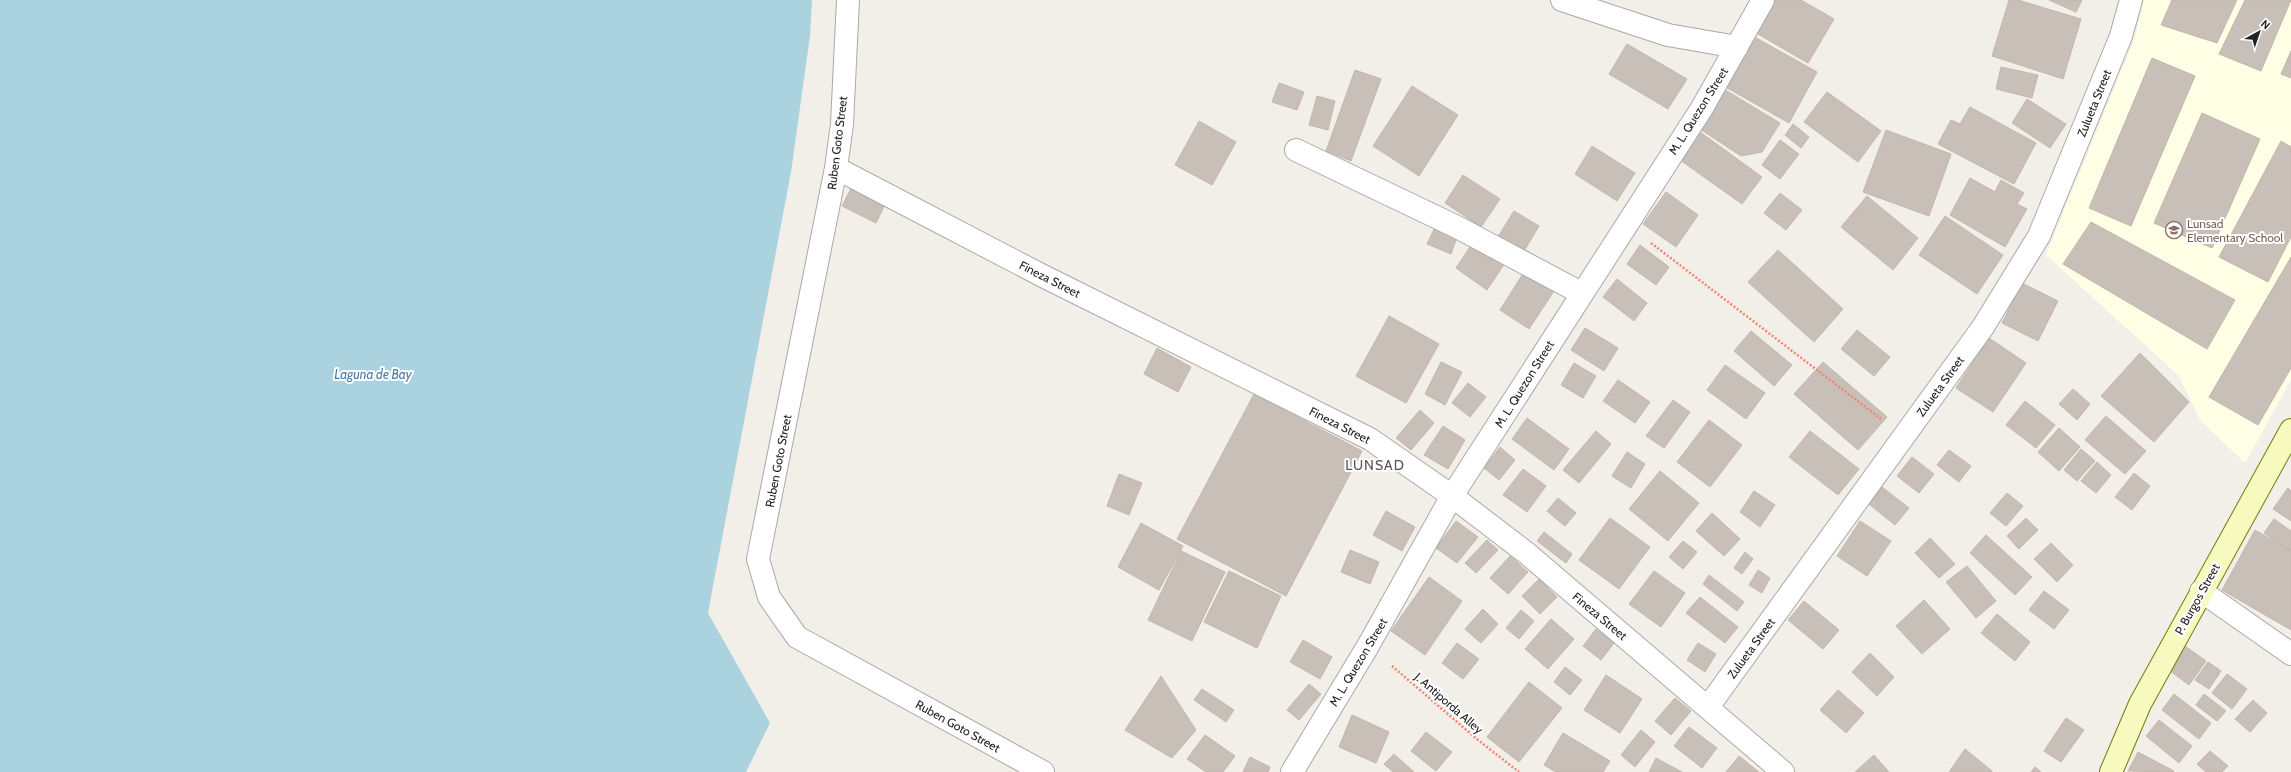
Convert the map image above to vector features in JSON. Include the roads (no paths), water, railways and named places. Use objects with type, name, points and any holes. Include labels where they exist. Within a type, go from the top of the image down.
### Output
[{"type":"street","name":"Ruben Goto Street","points":[[848,0],[842,124],[836,168],[758,558],[769,597],[797,637],[1042,772]]},
{"type":"street","points":[[1562,0],[1668,35],[1736,47]]},
{"type":"street","name":"M. L. Quezon Street","points":[[1292,772],[1368,646],[1452,496],[1625,224],[1702,108],[1762,0]]},
{"type":"street","name":"Zulueta Street","points":[[1708,707],[1983,327],[2039,236],[2121,36],[2131,0]]},
{"type":"street","points":[[1296,150],[1449,223],[1581,293]]},
{"type":"street","name":"Fineza Street","points":[[836,168],[1041,275],[1370,439],[1452,496],[1529,555],[1783,772]]},
{"type":"street","name":"P. Burgos Street","points":[[2111,772],[2140,704],[2291,430]]},
{"type":"street","points":[[2201,591],[2291,654]]},
{"type":"water","name":"Laguna de Bay","points":[[0,0],[812,0],[810,36],[791,172],[708,613],[770,723],[746,772],[0,772]]},
{"type":"place","name":"Lunsad Elementary School","points":[[2174,230]]},
{"type":"district","name":"LUNSAD","points":[[1375,465]]}]
